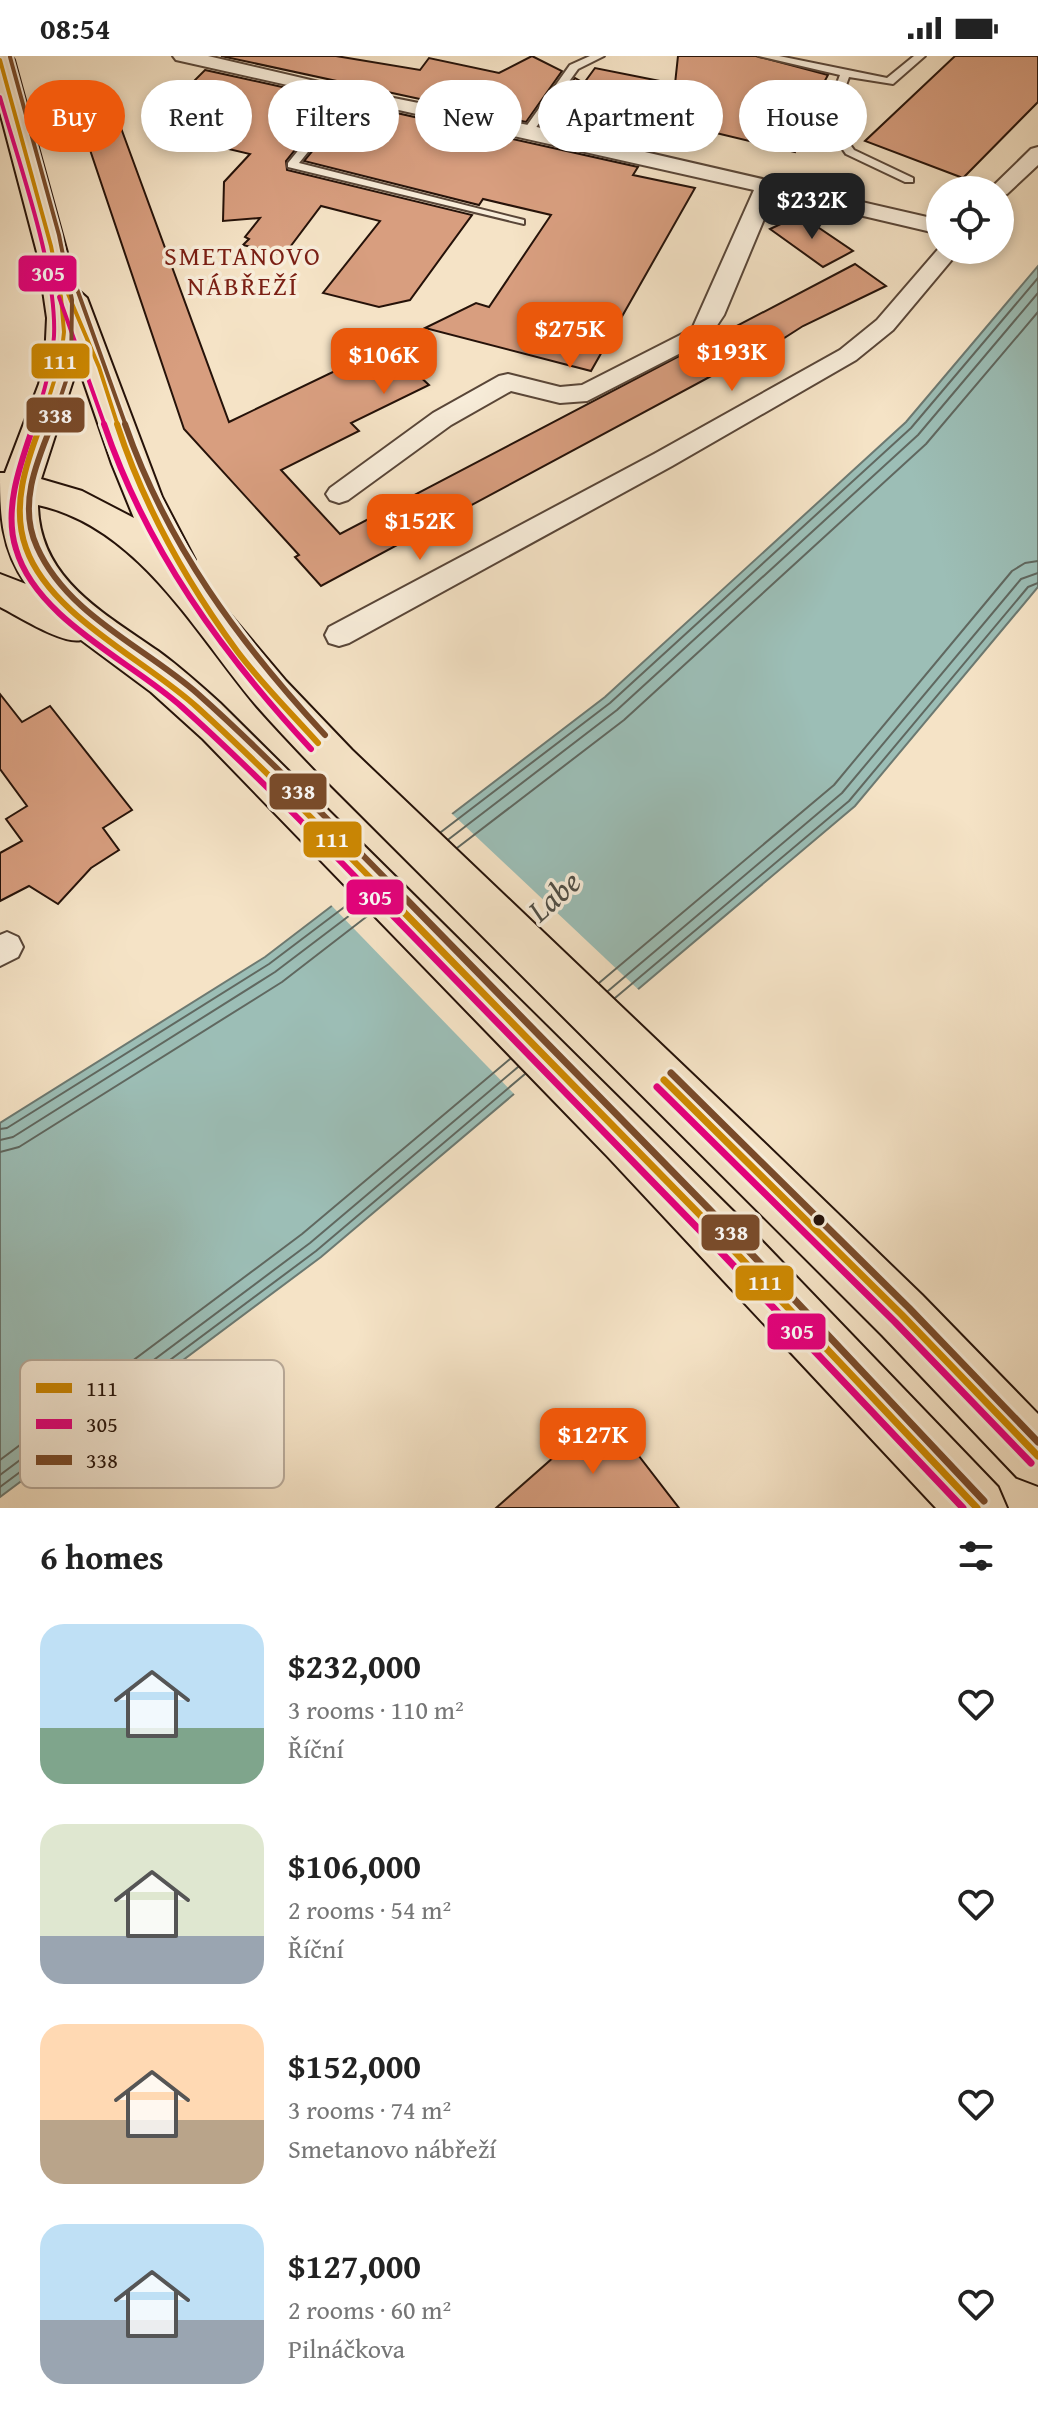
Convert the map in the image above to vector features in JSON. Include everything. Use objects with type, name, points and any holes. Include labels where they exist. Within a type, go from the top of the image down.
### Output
[{"type":"main road","points":[[0,60],[8,111],[59,271],[92,348],[127,457],[151,515],[225,636]]},
{"type":"main road","points":[[59,271],[64,316],[62,362],[9,487],[22,540],[32,562],[62,603],[199,710],[289,798],[645,1159],[977,1508]]},
{"type":"main road","points":[[9,487],[65,498],[124,528],[165,564],[271,693],[337,763],[695,1110],[902,1315],[1038,1456]]},
{"type":"main road","points":[[0,589],[127,652]]},
{"type":"street","points":[[183,56],[285,80]]},
{"type":"street","points":[[399,105],[528,131],[926,224]]},
{"type":"street","points":[[1014,176],[1038,153]]},
{"type":"street","points":[[339,494],[442,419],[508,382],[560,395],[587,393],[700,334],[712,315],[767,185]]},
{"type":"street","points":[[339,635],[848,355],[885,325],[937,264]]},
{"type":"lane","points":[[528,131],[574,67],[599,56]]},
{"type":"lane","points":[[764,56],[889,82],[920,56]]},
{"type":"lane","points":[[845,74],[828,121],[850,152],[909,180]]},
{"type":"lane","points":[[303,152],[292,165],[520,222]]},
{"type":"water","name":"Labe","points":[[1038,266],[1038,587],[855,806],[321,1257],[183,1360],[20,1360],[20,1482],[0,1497],[0,1123],[265,957],[605,697],[906,422]]},
{"type":"pier","points":[[449,811],[641,992],[517,1097],[329,903]]},
{"type":"building","points":[[221,56],[336,56],[420,70],[429,58],[499,73],[532,56],[562,71],[556,80],[538,80],[538,105],[526,122],[522,121],[522,80],[415,80],[415,98],[399,95],[399,80],[332,80]]},
{"type":"building","points":[[678,56],[756,56],[828,75],[825,80],[739,80],[739,139],[723,135],[723,80],[675,80]]},
{"type":"building","points":[[955,56],[1038,56],[1038,102],[965,176],[958,176],[867,142]]},
{"type":"building","points":[[595,68],[655,80],[586,80]]},
{"type":"building","points":[[205,70],[250,80],[195,80]]},
{"type":"building","points":[[252,80],[268,84],[268,152],[293,152],[286,161],[287,170],[472,215],[410,300],[379,307],[323,293],[380,221],[321,206],[284,255],[243,245],[249,239],[245,237],[260,218],[223,221],[224,182],[250,154],[241,152],[252,152]]},
{"type":"building","points":[[399,114],[415,117],[415,152],[522,152],[522,141],[538,145],[538,152],[571,152],[638,167],[633,175],[695,188],[591,371],[425,328],[476,303],[489,307],[551,215],[483,199],[479,205],[304,161],[311,152],[399,152]]},
{"type":"building","points":[[125,139],[229,422],[387,346],[429,385],[351,423],[359,431],[281,470],[340,534],[855,264],[886,286],[803,326],[753,358],[749,355],[734,368],[724,361],[717,373],[321,586],[295,557],[299,555],[184,429],[91,152],[125,152]]},
{"type":"building","points":[[800,215],[853,251],[823,267],[770,229]]},
{"type":"building","points":[[0,694],[22,722],[50,706],[132,810],[103,828],[119,850],[91,868],[58,904],[29,886],[0,901],[0,853],[22,841],[6,819],[27,806],[0,769]]},
{"type":"building","points":[[605,1412],[679,1508],[496,1508]]},
{"type":"transit line","name":"338","points":[[10,57],[64,256],[74,322],[71,366],[40,454],[29,499],[29,522],[45,565],[75,600],[208,703],[339,832],[619,1116],[984,1501]]},
{"type":"transit line","name":"111","points":[[0,60],[51,246],[63,314],[61,359],[26,467],[21,494],[20,521],[26,548],[37,570],[68,607],[196,706],[336,843],[614,1125],[977,1508]]},
{"type":"transit line","name":"305","points":[[0,97],[43,252],[54,320],[51,364],[14,494],[12,520],[15,548],[24,569],[52,605],[178,703],[299,820],[652,1181],[963,1508]]},
{"type":"transit line","name":"338","points":[[77,289],[143,472],[178,545],[245,644],[325,735]]},
{"type":"transit line","name":"111","points":[[68,294],[99,367],[135,478],[170,551],[238,652],[318,743]]},
{"type":"transit line","name":"305","points":[[59,297],[116,457],[161,554],[230,656],[311,749]]},
{"type":"transit line","name":"338","points":[[671,1073],[909,1308],[1038,1442]]},
{"type":"transit line","name":"111","points":[[664,1080],[902,1315],[1038,1456]]},
{"type":"transit line","name":"305","points":[[657,1087],[895,1322],[1031,1463]]},
{"type":"district","name":"SMETANOVO NÁBŘEŽÍ","points":[[243,271]]}]
